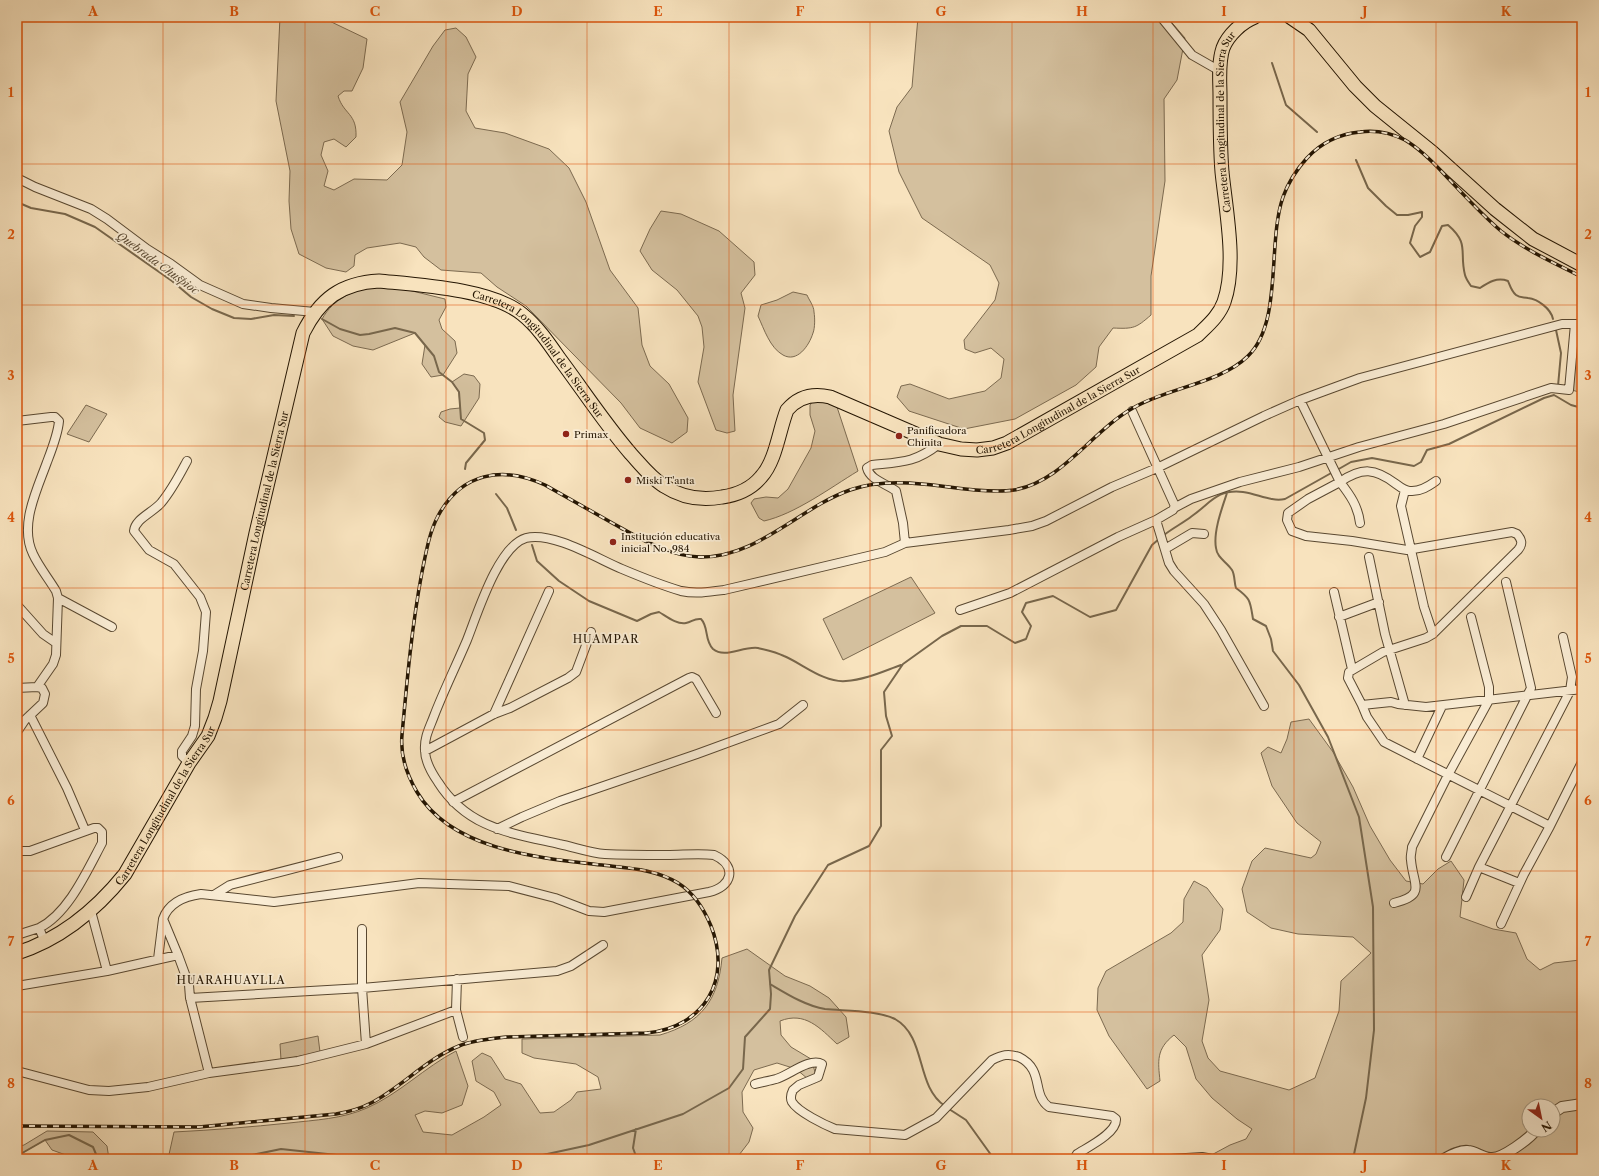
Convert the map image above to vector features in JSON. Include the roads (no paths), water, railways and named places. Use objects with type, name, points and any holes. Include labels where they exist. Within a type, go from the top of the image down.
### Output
[{"type":"highway","name":"Carretera Longitudinal de la Sierra Sur","points":[[17,953],[45,942],[76,923],[91,911],[114,888],[124,874],[189,763],[208,736],[215,718],[256,533],[303,333],[315,312],[331,297],[346,288],[365,282],[379,281],[474,293],[512,307],[534,325],[617,438],[640,465],[662,485],[696,498],[718,498],[732,496],[752,485],[761,478],[768,467],[787,410],[799,399],[809,396],[819,395],[830,397],[939,444],[961,449],[977,450],[993,448],[1007,443],[1198,335],[1215,319],[1224,303],[1228,289],[1230,259],[1222,169],[1220,71],[1222,52],[1227,42],[1239,27],[1255,17]]},
{"type":"highway","points":[[1290,17],[1309,30],[1355,86],[1375,106],[1432,152],[1495,209],[1533,239],[1582,265]]},
{"type":"street","points":[[1162,17],[1192,55],[1220,71]]},
{"type":"street","points":[[17,178],[35,187],[91,209],[200,285],[243,304],[315,312]]},
{"type":"street","points":[[158,959],[163,918],[166,911],[181,899],[201,894],[274,902],[419,883],[444,883],[509,886],[555,898],[589,911],[604,912],[716,891],[725,885],[729,874],[727,865],[724,861],[714,855],[602,854],[496,829],[471,816],[453,802],[432,772],[428,765],[425,751],[425,739],[431,723],[457,665],[494,574],[510,548],[526,538],[538,537],[558,541],[622,569],[682,591],[703,593],[724,590],[884,552],[905,543],[1032,526],[1046,521],[1112,487],[1157,468],[1300,400],[1360,378],[1562,324],[1579,324],[1569,390],[1551,388],[1444,424],[1359,447],[1299,467],[1240,482],[1191,499],[1174,508],[1157,524],[1118,537],[1010,593],[960,610]]},
{"type":"street","points":[[1300,400],[1327,458],[1340,482],[1354,501],[1360,523]]},
{"type":"street","points":[[1132,411],[1174,508]]},
{"type":"street","points":[[17,421],[51,416],[55,417],[58,421],[58,427],[50,453],[31,506],[28,528],[33,553],[58,598],[56,643],[53,664],[37,687]]},
{"type":"street","points":[[905,543],[903,523],[896,490],[882,484],[870,473],[867,468],[868,466],[872,465],[914,460],[929,452],[939,444]]},
{"type":"street","points":[[187,460],[172,489],[159,505],[134,526],[134,531],[150,550],[174,564],[200,597],[206,612],[203,651],[196,689],[195,726],[192,736],[182,752],[182,756],[189,763]]},
{"type":"street","points":[[1436,481],[1422,489],[1409,492],[1384,475],[1373,472],[1359,472],[1308,499],[1288,513],[1287,520],[1292,531],[1306,536],[1352,540],[1410,550],[1512,532],[1517,534],[1522,541],[1518,550],[1433,634],[1426,638],[1390,650],[1352,670],[1349,672],[1348,678],[1367,717],[1384,742],[1550,826]]},
{"type":"street","points":[[1405,490],[1400,506],[1424,607],[1433,634]]},
{"type":"street","points":[[1157,524],[1169,563],[1174,571],[1204,604],[1264,706]]},
{"type":"street","points":[[1164,547],[1192,533],[1204,534]]},
{"type":"street","points":[[1369,557],[1390,650],[1405,705]]},
{"type":"street","points":[[1446,857],[1531,688],[1506,582]]},
{"type":"street","points":[[494,714],[549,590]]},
{"type":"street","points":[[1334,592],[1352,670]]},
{"type":"street","points":[[58,598],[112,627]]},
{"type":"street","points":[[1339,617],[1379,602]]},
{"type":"street","points":[[17,605],[43,634],[56,643]]},
{"type":"street","points":[[1394,903],[1405,900],[1412,895],[1416,889],[1410,859],[1412,847],[1448,775],[1489,700],[1489,688],[1471,617]]},
{"type":"street","points":[[425,751],[494,714],[510,708],[568,678],[576,672],[591,632]]},
{"type":"street","points":[[1466,897],[1510,805],[1570,691],[1572,677],[1563,637]]},
{"type":"street","points":[[453,802],[689,678],[692,677],[696,679],[716,713]]},
{"type":"street","points":[[17,688],[42,688],[45,694],[43,703],[18,729]]},
{"type":"street","points":[[1362,705],[1391,702],[1426,707],[1442,706],[1582,689]]},
{"type":"street","points":[[496,829],[560,801],[779,724],[803,705]]},
{"type":"street","points":[[1417,759],[1442,706]]},
{"type":"street","points":[[30,715],[67,788],[85,830]]},
{"type":"street","points":[[1501,924],[1519,883],[1582,762]]},
{"type":"street","points":[[17,850],[30,851],[94,828],[100,830],[103,836],[102,843],[66,904],[45,925],[17,936]]},
{"type":"street","points":[[214,895],[230,886],[338,858]]},
{"type":"street","points":[[1479,868],[1519,883]]},
{"type":"street","points":[[91,911],[107,971]]},
{"type":"street","points":[[163,918],[185,972],[209,1073]]},
{"type":"street","points":[[39,928],[45,942]]},
{"type":"street","points":[[362,929],[362,988],[366,1044]]},
{"type":"street","points":[[190,998],[362,988],[557,971],[571,966],[603,945]]},
{"type":"street","points":[[17,986],[107,971],[178,955]]},
{"type":"street","points":[[458,979],[456,1010],[463,1037]]},
{"type":"street","points":[[17,1071],[89,1090],[99,1091],[148,1087],[209,1073],[298,1061],[366,1044],[456,1010]]},
{"type":"street","points":[[755,1084],[778,1079],[789,1072],[814,1062],[819,1062],[822,1066],[818,1077],[792,1090],[791,1099],[799,1109],[828,1127],[835,1129],[905,1135],[936,1118],[992,1060],[1008,1054],[1023,1059],[1033,1070],[1040,1096],[1044,1103],[1049,1107],[1112,1116],[1116,1119],[1116,1122],[1110,1132],[1077,1154],[1074,1159]]},
{"type":"street","points":[[1561,1108],[1582,1104]]},
{"type":"street","points":[[1444,1159],[1453,1154],[1467,1150],[1481,1156],[1492,1158],[1521,1144],[1527,1138]]},
{"type":"street","points":[[1170,1159],[1202,1157],[1213,1159]]},
{"type":"street","points":[[1121,1159],[1154,1159]]},
{"type":"waterway","points":[[1272,63],[1286,105],[1317,132]]},
{"type":"waterway","points":[[1356,160],[1368,188],[1397,215],[1408,215],[1422,212],[1422,217],[1415,226],[1410,243],[1420,257],[1430,252],[1442,226],[1448,225],[1455,232],[1461,243],[1463,267],[1465,275],[1471,286],[1480,288],[1497,280],[1508,281],[1512,291],[1516,295],[1540,302],[1547,308],[1553,319]]},
{"type":"waterway","name":"Quebrada Chuspioc","points":[[17,202],[31,208],[65,214],[95,227],[172,281],[191,297],[212,309],[234,318],[251,319],[274,315],[294,316]]},
{"type":"waterway","name":"Quebrada Chuspioc","points":[[322,319],[340,329],[360,335],[395,328],[415,333],[434,356],[439,372],[452,382],[459,392],[461,419],[484,433],[485,440],[466,463],[465,469]]},
{"type":"waterway","points":[[1556,330],[1561,353],[1558,386]]},
{"type":"waterway","points":[[1337,470],[1351,462],[1372,458],[1414,466],[1421,462],[1427,450],[1449,444],[1544,398],[1554,395],[1571,405],[1582,408]]},
{"type":"waterway","points":[[1164,535],[1189,519],[1214,498],[1220,495],[1226,493],[1243,492],[1270,499],[1285,499],[1333,472]]},
{"type":"waterway","points":[[1227,493],[1217,528],[1215,542],[1218,555],[1232,570],[1236,588],[1245,595],[1249,601],[1253,619],[1266,626],[1271,639],[1273,651],[1299,685],[1328,737],[1359,817],[1373,907],[1374,1030],[1366,1098],[1353,1159]]},
{"type":"waterway","name":"Quebrada Chuspioc","points":[[496,494],[507,508],[516,530]]},
{"type":"waterway","points":[[524,1159],[589,1145],[683,1114],[729,1088],[743,1069],[745,1037],[770,1009],[771,994],[769,970],[795,916],[828,865],[869,846],[881,826],[881,750],[892,736],[886,716],[884,692],[903,664],[942,636],[961,626],[987,626],[1015,643],[1026,639],[1031,626],[1022,612],[1026,603],[1053,596],[1090,617],[1116,610],[1152,545],[1159,539]]},
{"type":"waterway","name":"Quebrada Chuspioc","points":[[532,545],[537,561],[559,581],[589,601],[637,621],[659,612],[679,623],[686,623],[701,619],[705,626],[708,642],[713,649],[718,652],[728,653],[752,648],[771,651],[791,659],[822,676],[838,681],[860,679],[901,665]]},
{"type":"waterway","points":[[770,984],[797,999],[825,1009],[870,1012],[895,1019],[905,1027],[912,1037],[929,1086],[936,1097],[945,1106]]},
{"type":"waterway","points":[[949,1109],[966,1120],[994,1159]]},
{"type":"waterway","points":[[636,1129],[633,1148],[637,1159]]},
{"type":"waterway","points":[[17,1156],[45,1140],[69,1135],[93,1147],[98,1159]]},
{"type":"waterway","points":[[233,1159],[281,1149],[374,1159]]},
{"type":"railway","points":[[17,1126],[199,1127],[336,1114],[358,1109],[371,1103],[436,1058],[470,1042],[507,1037],[647,1033],[667,1029],[684,1021],[698,1010],[709,997],[715,982],[718,964],[717,946],[711,926],[705,914],[698,902],[684,887],[669,878],[651,872],[631,868],[552,859],[500,848],[475,839],[452,827],[432,812],[417,792],[410,779],[403,758],[402,735],[418,592],[430,536],[438,516],[447,502],[458,490],[471,482],[484,477],[498,475],[513,475],[529,479],[545,485],[655,546],[677,554],[700,557],[721,555],[759,541],[831,498],[850,490],[865,486],[912,483],[975,490],[999,491],[1014,490],[1031,485],[1062,467],[1104,429],[1133,408],[1162,395],[1223,373],[1237,365],[1248,356],[1259,341],[1266,323],[1273,281],[1278,216],[1287,187],[1293,176],[1307,158],[1318,148],[1331,140],[1352,133],[1366,131],[1377,132],[1389,134],[1405,140],[1416,147],[1479,211],[1510,238],[1582,277]]},
{"type":"place","name":"Primax","points":[[566,434]]},
{"type":"place","name":"Panificadora Chinita","points":[[899,436]]},
{"type":"place","name":"Miski T'anta","points":[[628,480]]},
{"type":"place","name":"Institución educativa inicial No. 984","points":[[613,542]]},
{"type":"district","name":"HUAMPAR","points":[[606,639]]},
{"type":"district","name":"HUARAHUAYLLA","points":[[231,980]]}]
